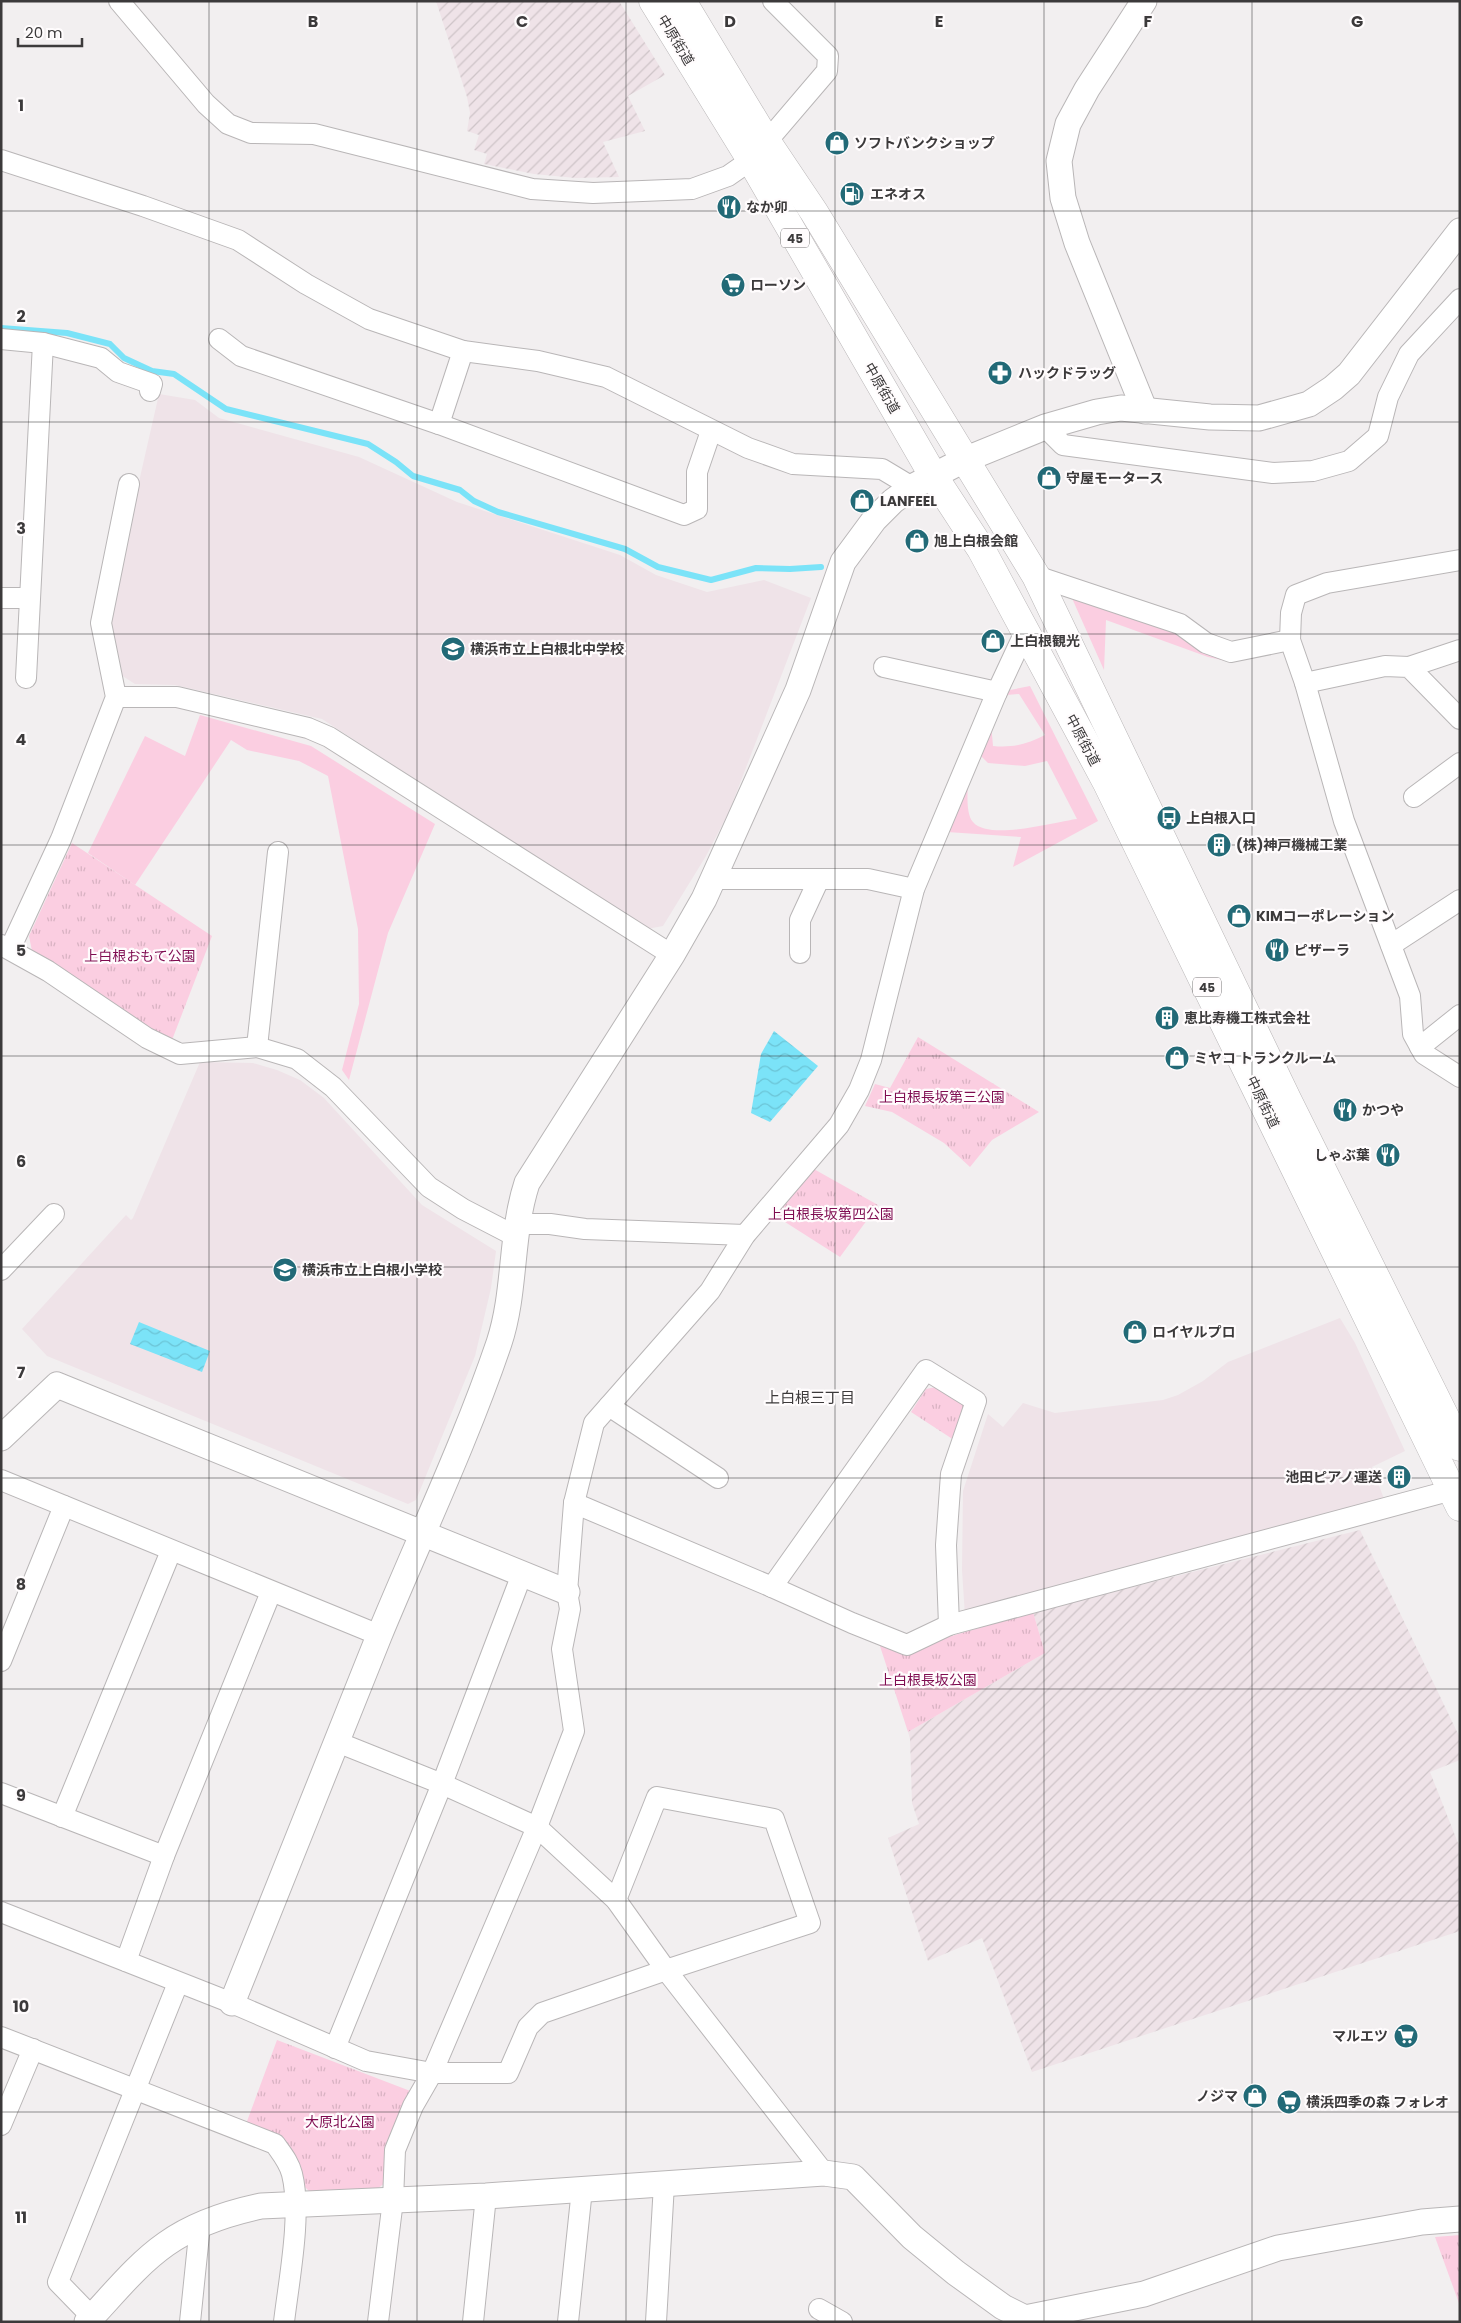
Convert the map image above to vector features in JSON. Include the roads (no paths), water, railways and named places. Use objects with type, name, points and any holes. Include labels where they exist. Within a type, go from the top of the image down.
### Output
[{"type":"main road","name":"中原街道","points":[[653,1],[759,151],[814,212],[1036,576],[1291,1107],[1460,1448]]},
{"type":"main road","name":"中原街道","points":[[682,1],[759,151],[923,482],[981,549],[1107,783],[1457,1495]]},
{"type":"street","points":[[119,1],[206,104],[228,124],[251,133],[314,134],[532,189],[576,192],[692,189],[728,176],[759,151],[827,71],[828,56],[773,1]]},
{"type":"street","points":[[1144,1],[1087,89],[1068,124],[1059,161],[1063,198],[1077,244],[1145,411]]},
{"type":"street","points":[[1,160],[143,206],[238,240],[306,284],[369,319],[463,351],[538,361],[606,377],[711,431],[748,448],[793,464],[882,469],[923,482]]},
{"type":"street","points":[[232,2003],[379,1635],[481,1392],[500,1340],[510,1292],[518,1230],[527,1183],[672,956],[714,879],[798,690],[843,562],[874,520],[923,482],[964,460],[1045,427],[1097,412],[1121,408],[1234,419],[1259,418],[1308,404],[1333,388],[1349,374],[1460,230]]},
{"type":"street","points":[[1045,427],[1063,445],[1273,473],[1313,471],[1349,461],[1378,436],[1388,397],[1408,354],[1460,299]]},
{"type":"street","points":[[1,339],[43,342],[101,358],[118,372],[152,384],[150,391]]},
{"type":"street","points":[[219,339],[242,356],[439,424],[684,515],[698,509],[697,472],[711,431]]},
{"type":"street","points":[[26,678],[43,342]]},
{"type":"street","points":[[439,424],[463,351]]},
{"type":"street","points":[[129,484],[101,623],[116,697],[61,839],[6,947],[48,971],[146,1038],[180,1054],[257,1047],[297,1059],[333,1087],[429,1187],[463,1210],[518,1230],[550,1224],[584,1229],[745,1235]]},
{"type":"street","points":[[1460,560],[1327,583],[1296,595],[1291,613],[1290,640],[1305,683],[1344,821],[1410,996],[1413,1034],[1424,1054],[1460,1077]]},
{"type":"street","points":[[1036,576],[1180,624],[1206,643],[1230,652],[1290,640]]},
{"type":"street","points":[[1,598],[29,598]]},
{"type":"street","points":[[378,2322],[393,2200],[395,2150],[413,2106],[432,2073],[537,1827],[574,1730],[562,1649],[570,1609],[567,1592],[574,1503],[594,1423],[710,1291],[745,1235],[839,1125],[859,1090],[871,1060],[914,889],[997,692],[1025,632]]},
{"type":"street","points":[[1305,683],[1385,666],[1409,667],[1460,650]]},
{"type":"street","points":[[1409,667],[1460,719]]},
{"type":"street","points":[[884,668],[997,692]]},
{"type":"street","points":[[116,697],[177,697],[308,728],[329,737],[672,956]]},
{"type":"street","points":[[1414,797],[1460,763]]},
{"type":"street","points":[[257,1047],[278,852]]},
{"type":"street","points":[[714,879],[868,879],[914,889]]},
{"type":"street","points":[[800,954],[800,920],[819,879]]},
{"type":"street","points":[[1391,945],[1460,900]]},
{"type":"street","points":[[1420,1047],[1460,1015]]},
{"type":"street","points":[[1,1270],[54,1214]]},
{"type":"street","points":[[772,1586],[926,1370],[976,1401],[951,1474],[946,1545],[949,1625]]},
{"type":"street","points":[[1,1438],[57,1385],[567,1592]]},
{"type":"street","points":[[609,1406],[718,1478]]},
{"type":"street","points":[[1,1480],[379,1635]]},
{"type":"street","points":[[574,1503],[907,1645],[949,1625],[1457,1495]]},
{"type":"street","points":[[1,1661],[64,1506]]},
{"type":"street","points":[[62,1817],[171,1551]]},
{"type":"street","points":[[334,2048],[442,1784],[522,1574]]},
{"type":"street","points":[[126,1961],[164,1856],[271,1592]]},
{"type":"street","points":[[337,1742],[442,1784],[537,1827],[616,1900],[666,1970],[824,2173]]},
{"type":"street","points":[[1,1793],[164,1856]]},
{"type":"street","points":[[1,1912],[232,2003],[366,2061],[432,2073],[508,2073],[528,2027],[542,2013],[810,1923],[774,1819],[657,1797],[616,1900]]},
{"type":"street","points":[[178,1983],[58,2282],[89,2319],[137,2270],[166,2244],[200,2225],[233,2212],[261,2206],[296,2206],[486,2196],[824,2173],[853,2177],[912,2237],[987,2296],[1023,2320],[1144,2294],[1278,2248],[1422,2222],[1460,2220]]},
{"type":"street","points":[[1,2037],[274,2144],[286,2158],[292,2174],[296,2206],[284,2322]]},
{"type":"street","points":[[1,2125],[33,2049]]},
{"type":"street","points":[[656,2322],[664,2184]]},
{"type":"street","points":[[568,2322],[582,2189]]},
{"type":"street","points":[[473,2322],[486,2196]]},
{"type":"street","points":[[190,2322],[200,2225]]},
{"type":"street","points":[[819,2309],[842,2322]]},
{"type":"water","points":[[774,1031],[818,1066],[770,1122],[751,1113],[761,1054]]},
{"type":"water","points":[[139,1322],[210,1351],[202,1372],[130,1344]]},
{"type":"waterway","points":[[1,328],[67,333],[110,344],[124,358],[152,371],[174,374],[226,409],[368,444],[396,462],[413,476],[460,490],[474,501],[498,512],[625,549],[658,567],[711,580],[756,568],[790,569],[821,567]]},
{"type":"place","name":"ソフトバンクショップ","points":[[837,143]]},
{"type":"place","name":"エネオス","points":[[852,194]]},
{"type":"place","name":"なか卯","points":[[729,207]]},
{"type":"place","name":"ローソン","points":[[733,285]]},
{"type":"place","name":"ハックドラッグ","points":[[1000,373]]},
{"type":"place","name":"守屋モータース","points":[[1049,478]]},
{"type":"place","name":"LANFEEL","points":[[862,501]]},
{"type":"place","name":"旭上白根会館","points":[[917,541]]},
{"type":"place","name":"上白根観光","points":[[993,641]]},
{"type":"place","name":"横浜市立上白根北中学校","points":[[453,649]]},
{"type":"place","name":"上白根入口","points":[[1169,818]]},
{"type":"place","name":"(株)神戸機械工業","points":[[1219,845]]},
{"type":"place","name":"KIMコーポレーション","points":[[1239,916]]},
{"type":"place","name":"ピザーラ","points":[[1277,950]]},
{"type":"place","name":"恵比寿機工株式会社","points":[[1167,1018]]},
{"type":"place","name":"ミヤコ トランクルーム","points":[[1177,1058]]},
{"type":"place","name":"かつや","points":[[1345,1110]]},
{"type":"place","name":"しゃぶ葉","points":[[1388,1155]]},
{"type":"place","name":"横浜市立上白根小学校","points":[[285,1270]]},
{"type":"place","name":"ロイヤルプロ","points":[[1135,1332]]},
{"type":"place","name":"池田ピアノ運送","points":[[1399,1477]]},
{"type":"place","name":"マルエツ","points":[[1406,2036]]},
{"type":"place","name":"ノジマ","points":[[1255,2096]]},
{"type":"place","name":"横浜四季の森 フォレオ","points":[[1289,2102]]},
{"type":"district","name":"上白根三丁目","points":[[810,1397]]},
{"type":"park label","name":"上白根おもて公園","points":[[140,956]]},
{"type":"park label","name":"上白根長坂第三公園","points":[[942,1097]]},
{"type":"park label","name":"上白根長坂第四公園","points":[[831,1214]]},
{"type":"park label","name":"上白根長坂公園","points":[[928,1680]]},
{"type":"park label","name":"大原北公園","points":[[340,2122]]}]
